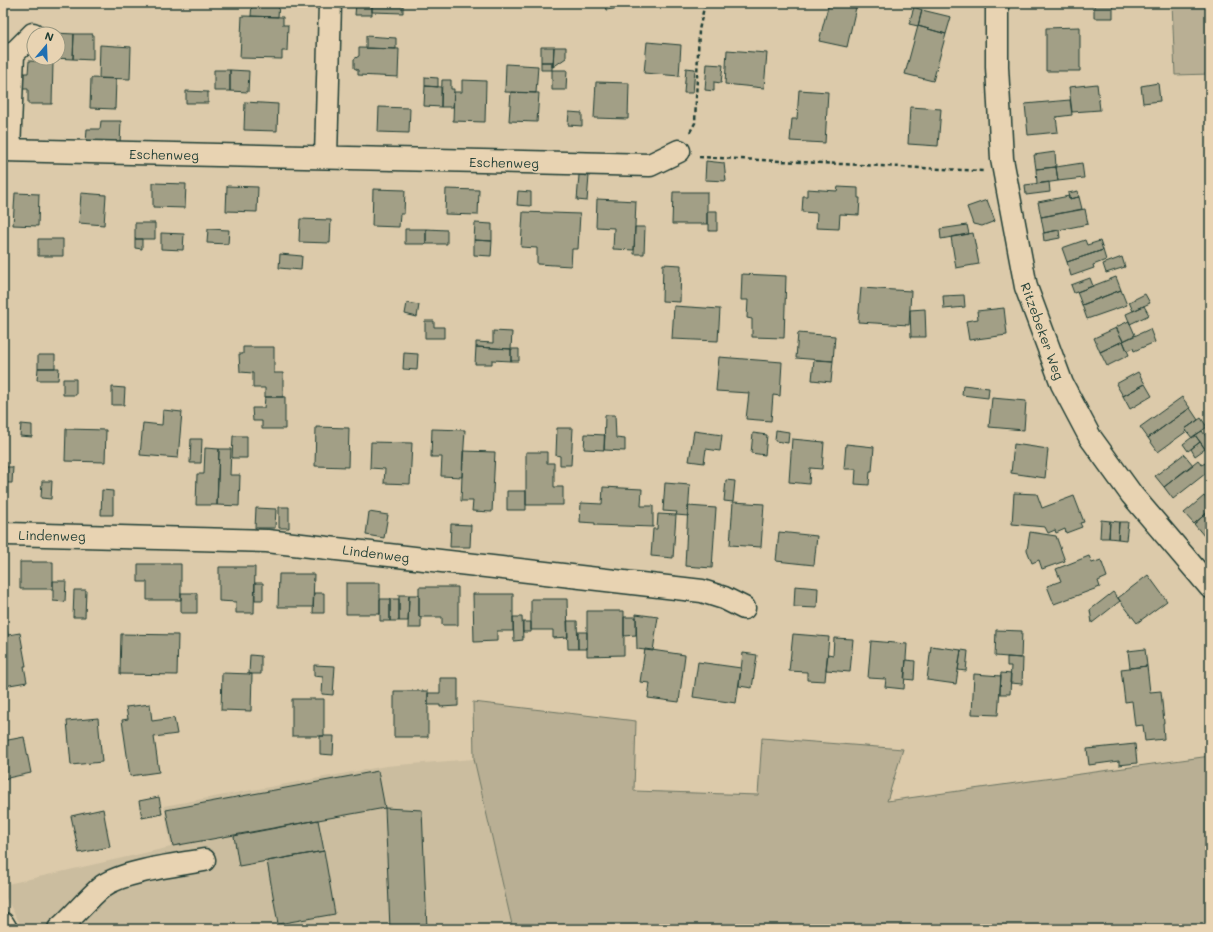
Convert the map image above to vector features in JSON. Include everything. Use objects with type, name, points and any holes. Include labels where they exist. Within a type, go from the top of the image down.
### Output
[{"type":"street","points":[[326,157],[330,3]]},
{"type":"street","name":"Ritzebeker Weg","points":[[997,3],[998,67],[1004,172],[1026,287],[1062,384],[1090,437],[1132,496],[1210,587]]},
{"type":"street","points":[[6,150],[13,54],[26,41]]},
{"type":"street","name":"Eschenweg","points":[[6,150],[650,165],[680,150]]},
{"type":"street","name":"Lindenweg","points":[[3,533],[267,541],[702,591],[724,598],[744,608]]},
{"type":"street","points":[[59,929],[71,919],[89,898],[105,885],[126,875],[204,860]]},
{"type":"street","points":[[3,924],[6,929]]},
{"type":"path","points":[[705,3],[699,30],[695,123],[680,150],[700,157],[1004,172]]},
{"type":"shaded area","points":[[1172,3],[1210,3],[1210,74],[1175,75]]},
{"type":"shaded area","points":[[473,702],[636,721],[634,791],[758,795],[762,738],[903,749],[887,801],[1210,756],[1210,928],[513,929],[474,759]]},
{"type":"shaded area","points":[[474,759],[513,929],[23,929],[3,893],[3,885],[171,847],[164,806],[386,766]]},
{"type":"building","points":[[127,3],[138,3],[138,7],[127,7]]},
{"type":"building","points":[[252,3],[279,3],[278,17],[251,16]]},
{"type":"building","points":[[356,3],[372,3],[372,15],[355,15]]},
{"type":"building","points":[[372,3],[403,3],[403,13],[372,12]]},
{"type":"building","points":[[604,3],[635,3],[635,6],[606,10]]},
{"type":"building","points":[[829,3],[857,3],[847,47],[819,41]]},
{"type":"building","points":[[1094,3],[1113,3],[1113,18],[1094,18]]},
{"type":"building","points":[[914,7],[922,10],[918,26],[909,24]]},
{"type":"building","points":[[922,10],[951,17],[946,34],[918,26]]},
{"type":"building","points":[[242,16],[283,17],[283,25],[288,25],[287,51],[282,51],[282,59],[240,58]]},
{"type":"building","points":[[918,26],[946,34],[933,81],[905,74]]},
{"type":"building","points":[[1080,27],[1080,71],[1046,71],[1046,28]]},
{"type":"building","points":[[66,34],[74,34],[73,59],[66,59]]},
{"type":"building","points":[[74,34],[93,34],[93,60],[73,59]]},
{"type":"building","points":[[366,36],[396,38],[396,49],[366,48]]},
{"type":"building","points":[[647,42],[681,45],[679,76],[644,73]]},
{"type":"building","points":[[100,45],[131,47],[130,79],[99,78]]},
{"type":"building","points":[[541,47],[554,47],[553,67],[552,62],[541,62]]},
{"type":"building","points":[[554,47],[566,47],[566,58],[553,67]]},
{"type":"building","points":[[359,48],[399,49],[398,77],[358,75],[358,70],[354,68],[354,59],[359,56]]},
{"type":"building","points":[[727,50],[767,53],[764,88],[725,84]]},
{"type":"building","points":[[541,62],[552,62],[552,70],[541,70]]},
{"type":"building","points":[[506,64],[538,66],[536,93],[505,92]]},
{"type":"building","points":[[707,64],[723,65],[721,83],[714,82],[714,91],[705,90]]},
{"type":"building","points":[[29,66],[53,66],[52,104],[28,104],[28,89],[23,89],[23,73],[28,73]]},
{"type":"building","points":[[686,68],[695,69],[693,93],[684,93]]},
{"type":"building","points":[[214,70],[230,70],[230,91],[214,91]]},
{"type":"building","points":[[230,70],[249,71],[248,92],[230,91]]},
{"type":"building","points":[[552,70],[567,70],[566,90],[552,90]]},
{"type":"building","points":[[425,77],[438,78],[438,87],[425,86]]},
{"type":"building","points":[[91,78],[116,79],[115,109],[90,108]]},
{"type":"building","points":[[442,80],[451,80],[451,89],[454,89],[453,107],[441,107]]},
{"type":"building","points":[[462,80],[486,81],[485,122],[453,121],[454,92],[462,92]]},
{"type":"building","points":[[596,82],[629,83],[628,119],[594,118]]},
{"type":"building","points":[[1158,83],[1160,101],[1143,103],[1141,86]]},
{"type":"building","points":[[1097,84],[1100,110],[1072,112],[1069,87]]},
{"type":"building","points":[[425,86],[441,87],[441,107],[424,106]]},
{"type":"building","points":[[799,90],[828,92],[825,143],[790,141],[792,119],[797,119]]},
{"type":"building","points":[[186,91],[208,92],[208,103],[186,103]]},
{"type":"building","points":[[511,92],[539,93],[537,122],[509,121]]},
{"type":"building","points":[[1070,100],[1072,115],[1056,117],[1058,132],[1028,135],[1025,104]]},
{"type":"building","points":[[245,102],[278,104],[277,131],[244,130]]},
{"type":"building","points":[[379,107],[410,108],[409,133],[378,132]]},
{"type":"building","points":[[910,107],[941,109],[938,146],[908,144]]},
{"type":"building","points":[[569,112],[582,113],[582,126],[568,125]]},
{"type":"building","points":[[101,121],[121,121],[120,144],[86,143],[87,129],[100,129]]},
{"type":"building","points":[[1055,152],[1056,167],[1036,169],[1034,155]]},
{"type":"building","points":[[706,161],[724,163],[726,181],[705,180]]},
{"type":"building","points":[[1082,163],[1084,178],[1058,181],[1056,167]]},
{"type":"building","points":[[1056,167],[1058,181],[1037,184],[1036,169]]},
{"type":"building","points":[[579,175],[589,176],[587,201],[577,200]]},
{"type":"building","points":[[1049,182],[1050,192],[1026,195],[1025,185]]},
{"type":"building","points":[[153,183],[186,184],[185,208],[153,207]]},
{"type":"building","points":[[227,186],[258,187],[257,212],[226,211]]},
{"type":"building","points":[[838,187],[858,188],[858,198],[860,198],[859,215],[840,214],[839,229],[816,228],[817,213],[802,212],[803,196],[807,196],[807,189],[837,191]]},
{"type":"building","points":[[373,189],[405,190],[404,214],[400,214],[399,227],[372,226]]},
{"type":"building","points":[[446,189],[479,190],[478,215],[445,214]]},
{"type":"building","points":[[518,191],[531,192],[531,206],[517,205]]},
{"type":"building","points":[[1078,191],[1079,197],[1069,199],[1068,193]]},
{"type":"building","points":[[673,192],[707,192],[707,224],[672,224]]},
{"type":"building","points":[[15,193],[39,194],[38,226],[13,225]]},
{"type":"building","points":[[81,193],[106,195],[104,225],[79,223]]},
{"type":"building","points":[[1069,196],[1069,199],[1079,197],[1082,209],[1041,217],[1038,202]]},
{"type":"building","points":[[597,199],[636,201],[634,250],[613,249],[614,228],[596,227]]},
{"type":"building","points":[[987,200],[995,221],[982,226],[973,224],[967,207]]},
{"type":"building","points":[[1085,209],[1088,224],[1044,233],[1041,217]]},
{"type":"building","points":[[707,211],[717,211],[717,231],[709,231],[709,224],[707,224]]},
{"type":"building","points":[[523,212],[580,214],[578,249],[572,249],[571,266],[537,264],[537,248],[521,247]]},
{"type":"building","points":[[300,219],[331,220],[330,243],[299,242]]},
{"type":"building","points":[[135,223],[155,223],[155,239],[135,239]]},
{"type":"building","points":[[475,223],[492,224],[492,241],[474,240]]},
{"type":"building","points":[[967,225],[969,234],[941,239],[940,229]]},
{"type":"building","points":[[635,227],[645,227],[644,254],[634,254]]},
{"type":"building","points":[[208,229],[229,230],[228,244],[207,243]]},
{"type":"building","points":[[405,229],[426,229],[426,244],[405,244]]},
{"type":"building","points":[[426,229],[447,230],[447,244],[426,244]]},
{"type":"building","points":[[1059,230],[1060,238],[1044,241],[1043,233]]},
{"type":"building","points":[[161,233],[184,234],[183,250],[161,249]]},
{"type":"building","points":[[973,233],[979,264],[956,268],[951,237]]},
{"type":"building","points":[[38,239],[63,239],[63,256],[38,256]]},
{"type":"building","points":[[135,239],[142,239],[142,249],[135,248]]},
{"type":"building","points":[[474,240],[492,241],[491,256],[474,255]]},
{"type":"building","points":[[1085,240],[1087,245],[1100,241],[1103,250],[1067,262],[1062,248]]},
{"type":"building","points":[[1103,250],[1106,260],[1093,265],[1094,268],[1071,276],[1067,262]]},
{"type":"building","points":[[280,254],[302,256],[301,270],[279,268]]},
{"type":"building","points":[[1122,257],[1125,267],[1106,273],[1103,264]]},
{"type":"building","points":[[663,264],[681,265],[680,302],[662,301]]},
{"type":"building","points":[[742,274],[786,276],[784,338],[752,337],[752,319],[747,318],[748,300],[741,300]]},
{"type":"building","points":[[1116,277],[1121,290],[1082,305],[1077,292]]},
{"type":"building","points":[[1090,278],[1093,286],[1074,293],[1071,285]]},
{"type":"building","points":[[861,288],[911,291],[909,325],[858,322]]},
{"type":"building","points":[[1121,290],[1127,305],[1087,319],[1082,305]]},
{"type":"building","points":[[1145,294],[1150,303],[1133,311],[1129,302]]},
{"type":"building","points":[[964,295],[965,307],[944,309],[943,296]]},
{"type":"building","points":[[407,303],[419,305],[417,317],[405,314]]},
{"type":"building","points":[[674,306],[720,309],[718,341],[672,339]]},
{"type":"building","points":[[1144,306],[1149,315],[1130,324],[1126,314]]},
{"type":"building","points":[[1004,308],[1007,335],[969,340],[966,321],[978,319],[977,311]]},
{"type":"building","points":[[925,309],[926,337],[911,337],[910,310]]},
{"type":"building","points":[[425,321],[434,321],[434,327],[444,327],[444,338],[425,338]]},
{"type":"building","points":[[1129,321],[1135,335],[1123,341],[1116,327]]},
{"type":"building","points":[[1116,328],[1123,341],[1100,352],[1094,338]]},
{"type":"building","points":[[1150,329],[1155,342],[1134,351],[1133,348],[1127,351],[1123,341]]},
{"type":"building","points":[[493,331],[512,332],[511,349],[476,347],[476,342],[493,343]]},
{"type":"building","points":[[798,333],[835,336],[833,361],[796,358]]},
{"type":"building","points":[[1123,341],[1129,355],[1107,366],[1100,352]]},
{"type":"building","points":[[243,347],[274,347],[274,373],[283,373],[283,397],[265,397],[265,388],[253,388],[253,373],[240,372],[239,354],[243,354]]},
{"type":"building","points":[[476,347],[511,349],[511,361],[492,360],[492,364],[475,364]]},
{"type":"building","points":[[511,349],[519,349],[519,361],[511,361]]},
{"type":"building","points":[[404,353],[418,354],[417,370],[403,369]]},
{"type":"building","points":[[38,355],[55,355],[55,368],[38,368]]},
{"type":"building","points":[[719,357],[782,362],[780,396],[773,395],[771,421],[746,419],[749,393],[716,391]]},
{"type":"building","points":[[814,360],[833,361],[831,382],[812,380]]},
{"type":"building","points":[[38,368],[59,368],[58,380],[37,380]]},
{"type":"building","points":[[1138,372],[1145,384],[1123,396],[1116,384]]},
{"type":"building","points":[[63,379],[76,379],[76,395],[63,395]]},
{"type":"building","points":[[1145,384],[1152,396],[1130,409],[1123,396]]},
{"type":"building","points":[[963,385],[989,388],[988,398],[962,395]]},
{"type":"building","points":[[112,387],[125,388],[124,405],[112,405]]},
{"type":"building","points":[[265,397],[285,397],[285,429],[262,429],[262,421],[253,421],[252,408],[264,408]]},
{"type":"building","points":[[1182,397],[1190,408],[1148,438],[1140,427]]},
{"type":"building","points":[[992,398],[1026,401],[1024,430],[989,427]]},
{"type":"building","points":[[1190,408],[1198,420],[1185,429],[1187,431],[1158,452],[1148,438]]},
{"type":"building","points":[[163,410],[182,412],[178,458],[140,455],[143,423],[162,425]]},
{"type":"building","points":[[605,415],[615,415],[616,438],[625,439],[625,451],[604,450]]},
{"type":"building","points":[[1201,418],[1207,427],[1192,438],[1185,429]]},
{"type":"building","points":[[21,424],[32,425],[32,437],[20,436]]},
{"type":"building","points":[[316,427],[349,428],[348,467],[315,466]]},
{"type":"building","points":[[557,428],[573,428],[571,465],[560,465],[560,456],[556,455]]},
{"type":"building","points":[[66,429],[106,430],[105,462],[65,461]]},
{"type":"building","points":[[432,429],[465,430],[462,477],[441,476],[442,457],[431,457]]},
{"type":"building","points":[[776,430],[789,432],[788,443],[775,441]]},
{"type":"building","points":[[694,431],[722,435],[720,451],[706,449],[704,463],[689,461]]},
{"type":"building","points":[[1202,431],[1210,442],[1210,449],[1207,451],[1195,435]]},
{"type":"building","points":[[753,433],[767,435],[765,455],[751,453]]},
{"type":"building","points":[[585,434],[605,435],[604,450],[584,449]]},
{"type":"building","points":[[1195,435],[1200,442],[1188,451],[1183,444]]},
{"type":"building","points":[[233,436],[247,436],[247,458],[232,458]]},
{"type":"building","points":[[191,439],[202,439],[201,463],[190,463]]},
{"type":"building","points":[[792,439],[824,442],[822,469],[810,468],[809,484],[789,482]]},
{"type":"building","points":[[371,442],[412,443],[410,484],[384,483],[385,469],[370,468]]},
{"type":"building","points":[[1200,442],[1205,449],[1195,456],[1191,449]]},
{"type":"building","points":[[846,444],[874,447],[869,485],[855,484],[856,469],[844,469]]},
{"type":"building","points":[[1014,444],[1048,449],[1045,478],[1011,473]]},
{"type":"building","points":[[205,448],[219,449],[217,505],[196,505],[197,474],[204,474]]},
{"type":"building","points":[[219,449],[231,449],[230,475],[240,475],[239,506],[217,505]]},
{"type":"building","points":[[463,451],[495,452],[492,512],[472,511],[473,501],[461,501]]},
{"type":"building","points":[[526,452],[547,452],[547,463],[554,463],[554,487],[563,487],[563,505],[526,505]]},
{"type":"building","points":[[1184,454],[1193,465],[1164,487],[1155,476]]},
{"type":"building","points":[[1198,460],[1202,465],[1205,463],[1210,470],[1173,499],[1164,487]]},
{"type":"building","points":[[3,467],[13,467],[12,483],[3,483]]},
{"type":"building","points":[[726,480],[735,481],[733,502],[724,501]]},
{"type":"building","points":[[42,481],[52,481],[51,499],[41,498]]},
{"type":"building","points":[[665,483],[690,485],[688,516],[676,515],[677,512],[663,511]]},
{"type":"building","points":[[603,487],[642,489],[641,506],[653,506],[653,527],[595,525],[595,523],[580,522],[581,503],[602,504]]},
{"type":"building","points":[[102,490],[113,491],[113,515],[101,515]]},
{"type":"building","points":[[507,491],[526,491],[526,510],[507,510]]},
{"type":"building","points":[[1014,493],[1037,494],[1042,508],[1074,496],[1084,522],[1080,523],[1082,527],[1066,533],[1065,529],[1056,533],[1055,530],[1048,533],[1045,527],[1012,524]]},
{"type":"building","points":[[1204,496],[1210,503],[1210,510],[1194,524],[1184,513]]},
{"type":"building","points":[[733,502],[764,504],[761,547],[730,545]]},
{"type":"building","points":[[688,506],[716,508],[712,568],[685,566]]},
{"type":"building","points":[[279,507],[289,507],[289,528],[279,528]]},
{"type":"building","points":[[256,508],[276,509],[275,528],[255,528]]},
{"type":"building","points":[[1210,510],[1210,532],[1205,537],[1194,524]]},
{"type":"building","points":[[369,512],[388,515],[384,538],[366,535]]},
{"type":"building","points":[[658,514],[676,515],[673,558],[651,556],[653,529],[657,529]]},
{"type":"building","points":[[1101,520],[1110,521],[1109,538],[1100,538]]},
{"type":"building","points":[[1110,521],[1119,522],[1118,539],[1109,538]]},
{"type":"building","points":[[1119,522],[1128,522],[1126,540],[1118,539]]},
{"type":"building","points":[[451,524],[471,525],[470,547],[450,547]]},
{"type":"building","points":[[779,532],[817,536],[814,565],[776,561]]},
{"type":"building","points":[[1030,532],[1056,536],[1065,561],[1042,569],[1039,560],[1032,563],[1027,550]]},
{"type":"building","points":[[1089,556],[1092,563],[1101,560],[1107,577],[1098,581],[1100,587],[1054,604],[1047,586],[1061,581],[1056,569]]},
{"type":"building","points":[[20,562],[53,562],[53,589],[20,589]]},
{"type":"building","points":[[138,564],[181,564],[181,600],[147,600],[147,582],[138,582]]},
{"type":"building","points":[[219,567],[255,567],[254,613],[236,613],[236,602],[219,601]]},
{"type":"building","points":[[279,574],[314,574],[313,607],[278,607]]},
{"type":"building","points":[[1148,575],[1167,601],[1137,623],[1118,598]]},
{"type":"building","points":[[53,581],[66,581],[65,602],[53,601]]},
{"type":"building","points":[[255,583],[263,583],[263,600],[255,600]]},
{"type":"building","points":[[346,583],[380,583],[380,614],[346,614]]},
{"type":"building","points":[[795,586],[818,588],[817,608],[794,607]]},
{"type":"building","points":[[419,587],[458,587],[458,625],[442,625],[442,617],[419,617]]},
{"type":"building","points":[[74,590],[86,590],[85,617],[73,617]]},
{"type":"building","points":[[1113,592],[1120,601],[1092,623],[1090,610]]},
{"type":"building","points":[[181,593],[197,593],[197,613],[181,613]]},
{"type":"building","points":[[314,593],[324,593],[324,613],[313,613]]},
{"type":"building","points":[[473,594],[513,594],[513,631],[497,631],[497,641],[474,642]]},
{"type":"building","points":[[399,595],[409,595],[408,621],[399,621]]},
{"type":"building","points":[[409,595],[419,595],[419,617],[421,617],[421,628],[408,628]]},
{"type":"building","points":[[380,599],[390,599],[390,621],[380,621]]},
{"type":"building","points":[[390,599],[399,599],[399,621],[390,621]]},
{"type":"building","points":[[531,599],[567,599],[568,637],[553,638],[553,630],[531,630]]},
{"type":"building","points":[[587,611],[624,611],[624,655],[587,656]]},
{"type":"building","points":[[636,614],[658,617],[653,651],[637,649]]},
{"type":"building","points":[[513,617],[522,617],[523,640],[514,641]]},
{"type":"building","points":[[624,617],[636,617],[636,635],[624,636]]},
{"type":"building","points":[[567,621],[577,621],[578,649],[568,649]]},
{"type":"building","points":[[523,622],[531,622],[531,632],[523,632]]},
{"type":"building","points":[[996,630],[1022,631],[1021,658],[995,656]]},
{"type":"building","points":[[3,631],[7,631],[8,635],[20,633],[26,666],[24,666],[27,682],[4,686]]},
{"type":"building","points":[[578,632],[587,632],[587,649],[578,649]]},
{"type":"building","points":[[121,634],[178,635],[177,675],[120,674]]},
{"type":"building","points":[[793,634],[829,637],[825,681],[807,680],[807,672],[789,671]]},
{"type":"building","points":[[834,638],[853,639],[850,672],[826,670],[828,654],[833,655]]},
{"type":"building","points":[[871,641],[907,644],[904,689],[885,687],[886,679],[868,678]]},
{"type":"building","points":[[931,646],[961,650],[956,684],[927,680]]},
{"type":"building","points":[[645,649],[685,655],[679,702],[648,698],[650,683],[640,682]]},
{"type":"building","points":[[1145,649],[1147,666],[1130,668],[1128,651]]},
{"type":"building","points":[[961,650],[968,651],[966,671],[958,670]]},
{"type":"building","points":[[743,653],[757,655],[752,688],[739,686]]},
{"type":"building","points":[[250,655],[261,656],[261,674],[249,674]]},
{"type":"building","points":[[1007,657],[1023,658],[1022,684],[1010,683],[1011,666],[1007,666]]},
{"type":"building","points":[[906,660],[915,661],[914,680],[904,679]]},
{"type":"building","points":[[698,662],[741,668],[736,703],[693,697]]},
{"type":"building","points":[[314,665],[335,666],[333,695],[322,694],[323,677],[314,676]]},
{"type":"building","points":[[1147,666],[1150,692],[1161,691],[1164,739],[1145,741],[1143,725],[1135,726],[1132,701],[1125,702],[1121,669]]},
{"type":"building","points":[[222,673],[252,674],[251,711],[221,710]]},
{"type":"building","points":[[1001,673],[1011,674],[1010,694],[1000,694]]},
{"type":"building","points":[[974,674],[1001,676],[998,715],[972,714]]},
{"type":"building","points":[[440,678],[458,678],[458,706],[440,707],[440,705],[428,705],[428,693],[440,693]]},
{"type":"building","points":[[394,691],[428,691],[428,737],[394,737]]},
{"type":"building","points":[[292,699],[324,699],[324,736],[292,736]]},
{"type":"building","points":[[150,704],[152,721],[174,718],[177,734],[154,737],[159,772],[130,776],[122,720],[128,719],[126,707]]},
{"type":"building","points":[[98,718],[102,762],[71,765],[67,721]]},
{"type":"building","points":[[320,736],[334,736],[333,755],[320,754]]},
{"type":"building","points":[[24,737],[31,773],[3,779],[3,741]]},
{"type":"building","points":[[1135,744],[1137,763],[1119,765],[1119,761],[1089,765],[1087,749]]},
{"type":"building","points":[[378,771],[385,808],[173,846],[166,810]]},
{"type":"building","points":[[159,797],[162,814],[142,818],[139,801]]},
{"type":"building","points":[[385,808],[422,810],[427,929],[390,929]]},
{"type":"building","points":[[103,809],[110,847],[79,853],[71,816]]},
{"type":"building","points":[[318,820],[324,851],[239,866],[234,836]]},
{"type":"building","points":[[324,851],[335,914],[278,924],[267,861]]}]
